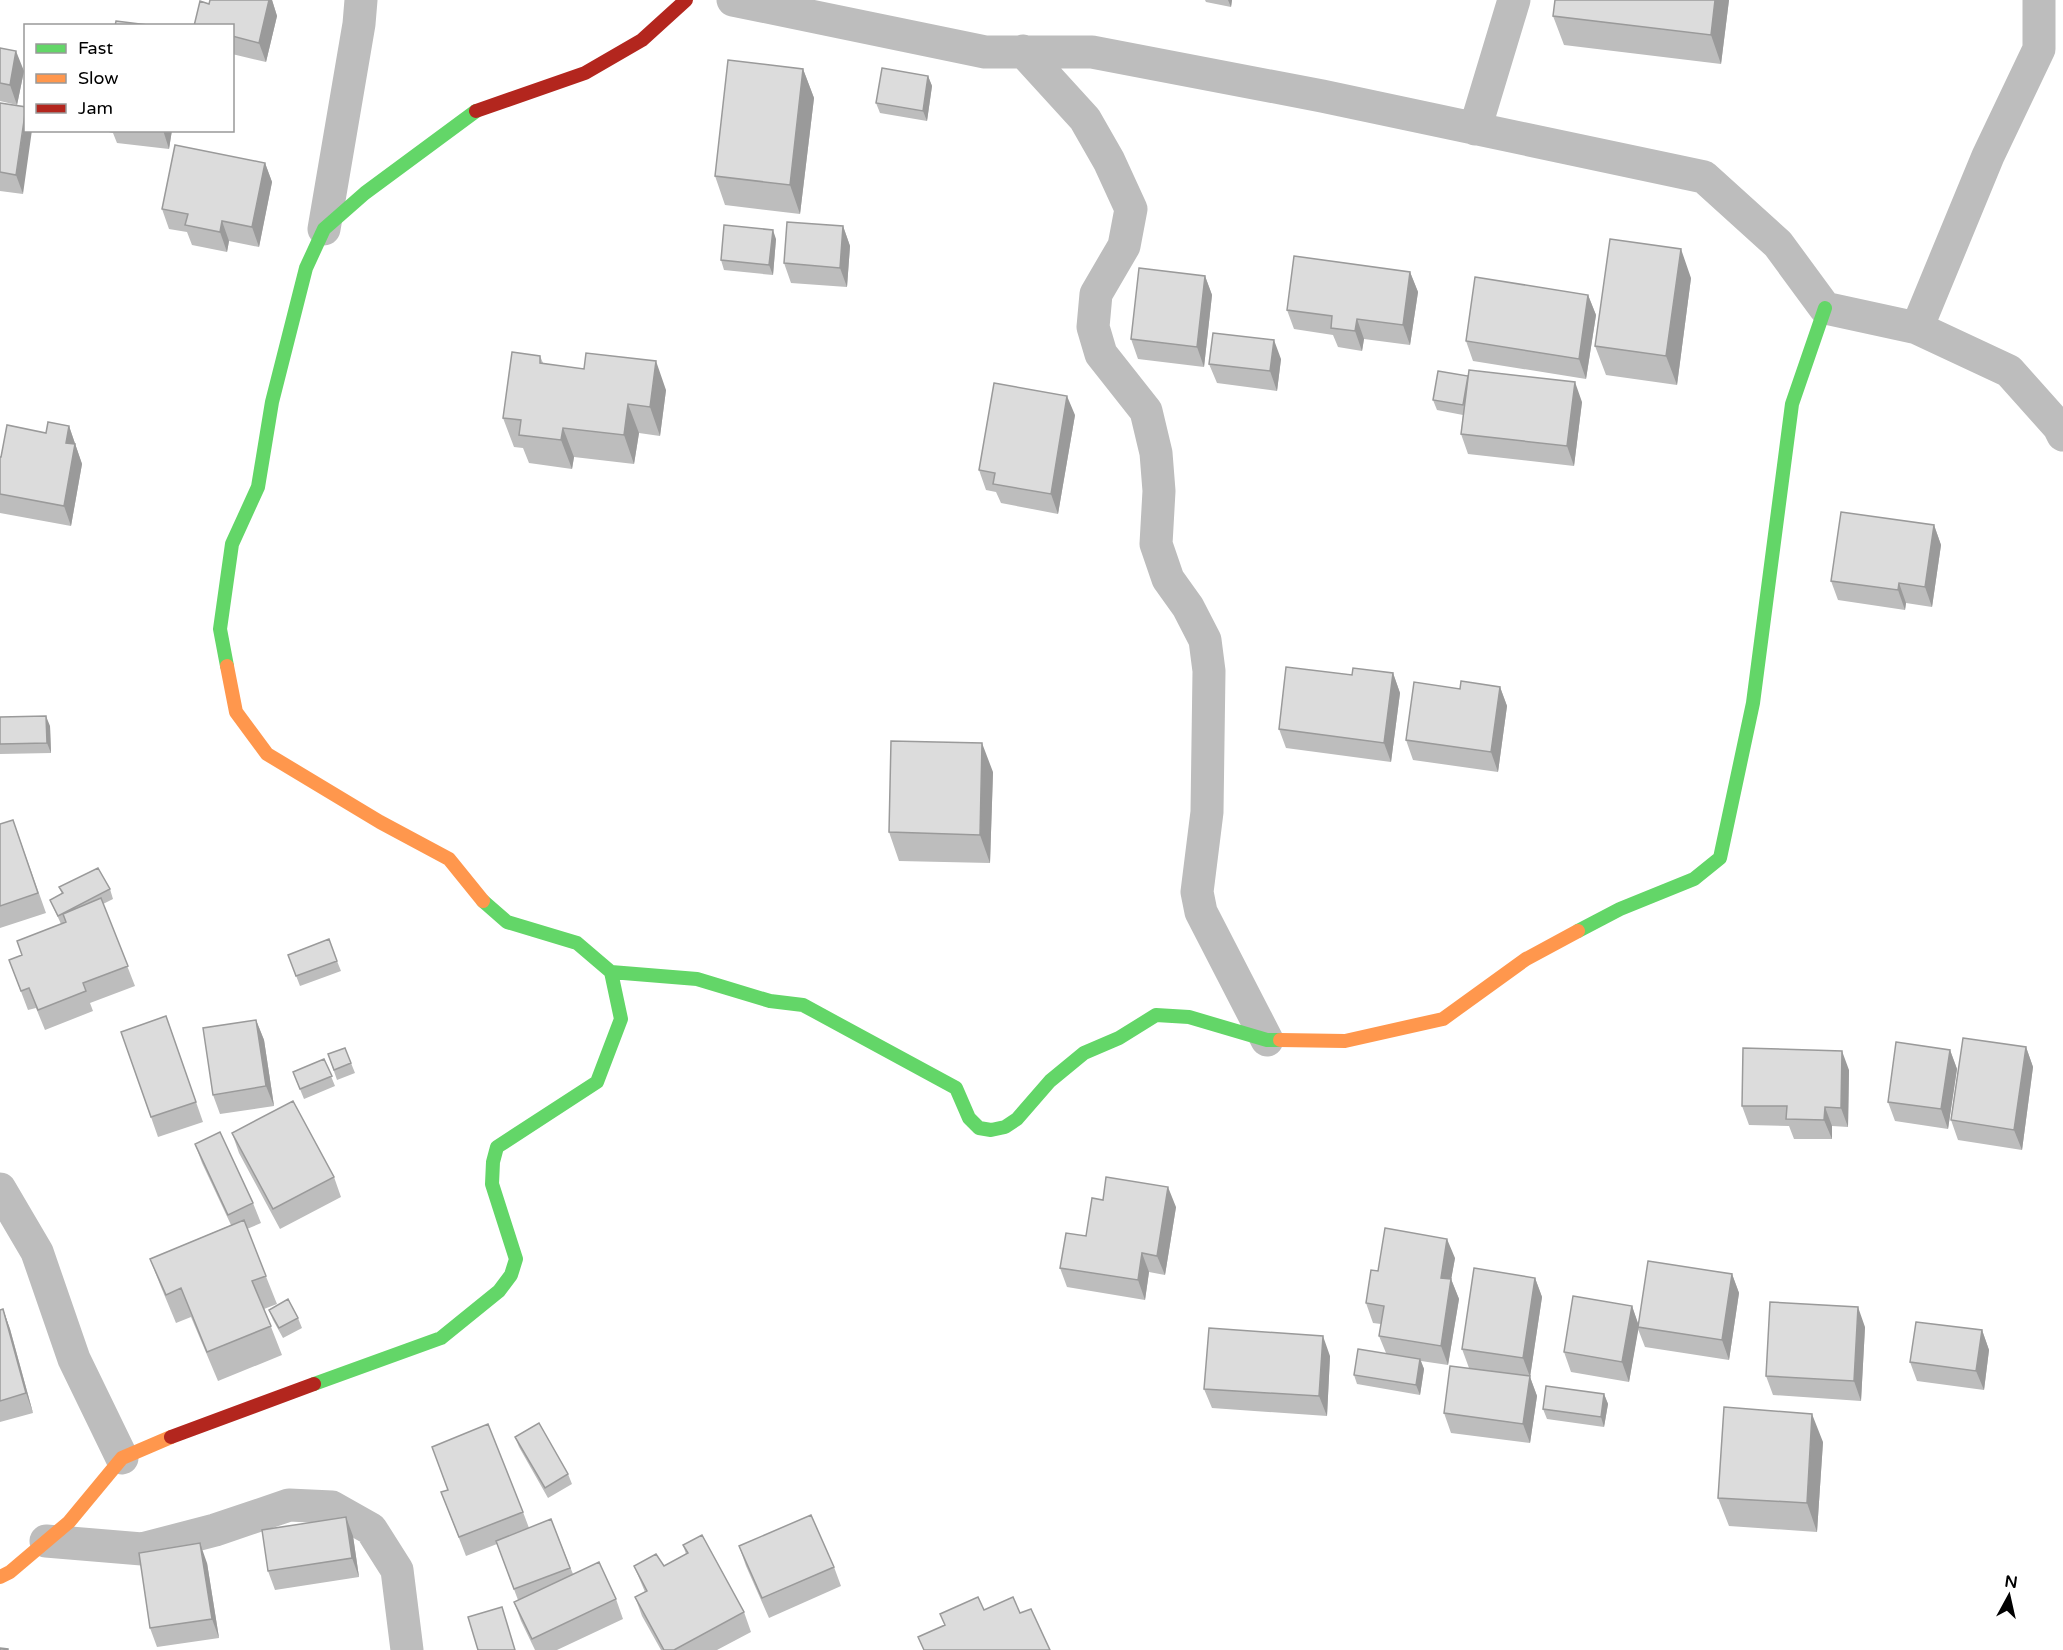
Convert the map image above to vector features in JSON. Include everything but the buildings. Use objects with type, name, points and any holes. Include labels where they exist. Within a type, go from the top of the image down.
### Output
[{"type":"street","points":[[361,0],[324,229],[306,268],[272,402],[258,487],[231,544],[220,630],[236,712],[267,754],[380,822],[449,859],[477,896],[507,922],[576,943],[611,972],[697,979],[770,1001],[803,1005],[956,1088],[969,1118],[979,1128],[991,1130],[1005,1127],[1017,1119],[1050,1081],[1084,1053],[1119,1038],[1156,1015],[1189,1017],[1268,1040],[1345,1041],[1443,1019],[1526,958],[1620,909],[1694,879],[1720,858],[1753,703],[1792,404],[1825,308]]},
{"type":"street","points":[[324,229],[365,193],[480,108],[585,73],[642,40],[686,0]]},
{"type":"street","points":[[733,0],[985,52],[1092,52],[1322,96],[1704,177],[1778,244],[1825,308],[1917,328],[2009,371],[2059,427],[2063,435]]},
{"type":"street","points":[[1475,129],[1514,0]]},
{"type":"street","points":[[1917,328],[1988,156],[2039,49],[2039,0]]},
{"type":"street","points":[[1023,51],[1085,119],[1109,161],[1131,209],[1124,246],[1096,294],[1093,327],[1101,354],[1146,411],[1156,453],[1159,491],[1156,544],[1168,579],[1188,607],[1205,640],[1209,671],[1207,812],[1197,892],[1201,912],[1268,1040]]},
{"type":"street","points":[[0,1577],[10,1572],[69,1522],[122,1458],[181,1433],[441,1338],[499,1292],[511,1275],[516,1259],[492,1184],[493,1162],[497,1147],[597,1083],[621,1019],[611,972]]},
{"type":"street","points":[[0,1189],[37,1252],[74,1359],[122,1458]]},
{"type":"street","points":[[46,1541],[142,1549],[215,1530],[290,1505],[332,1507],[371,1529],[397,1570],[407,1650]]},
{"type":"traffic: fast","points":[[227,666],[220,629],[232,544],[258,487],[272,402],[306,268],[324,229],[365,193],[476,111]]},
{"type":"traffic: fast","points":[[1578,931],[1620,909],[1694,879],[1720,858],[1753,703],[1792,404],[1825,308]]},
{"type":"traffic: fast","points":[[314,1384],[441,1338],[499,1291],[511,1275],[516,1259],[492,1184],[493,1162],[497,1147],[597,1082],[621,1019],[611,972],[577,943],[507,922],[483,901]]},
{"type":"traffic: fast","points":[[611,972],[697,979],[770,1001],[803,1005],[956,1088],[969,1118],[979,1128],[991,1130],[1005,1127],[1017,1119],[1050,1081],[1084,1053],[1119,1038],[1156,1015],[1189,1017],[1267,1040],[1280,1040]]},
{"type":"traffic: slow","points":[[227,666],[236,712],[267,754],[380,822],[449,859],[483,901]]},
{"type":"traffic: slow","points":[[1280,1040],[1345,1041],[1443,1019],[1526,959],[1578,931]]},
{"type":"traffic: slow","points":[[0,1577],[10,1572],[69,1522],[122,1458],[171,1437]]},
{"type":"traffic: jam","points":[[476,111],[585,73],[642,40],[686,0]]},
{"type":"traffic: jam","points":[[171,1437],[314,1384]]}]
